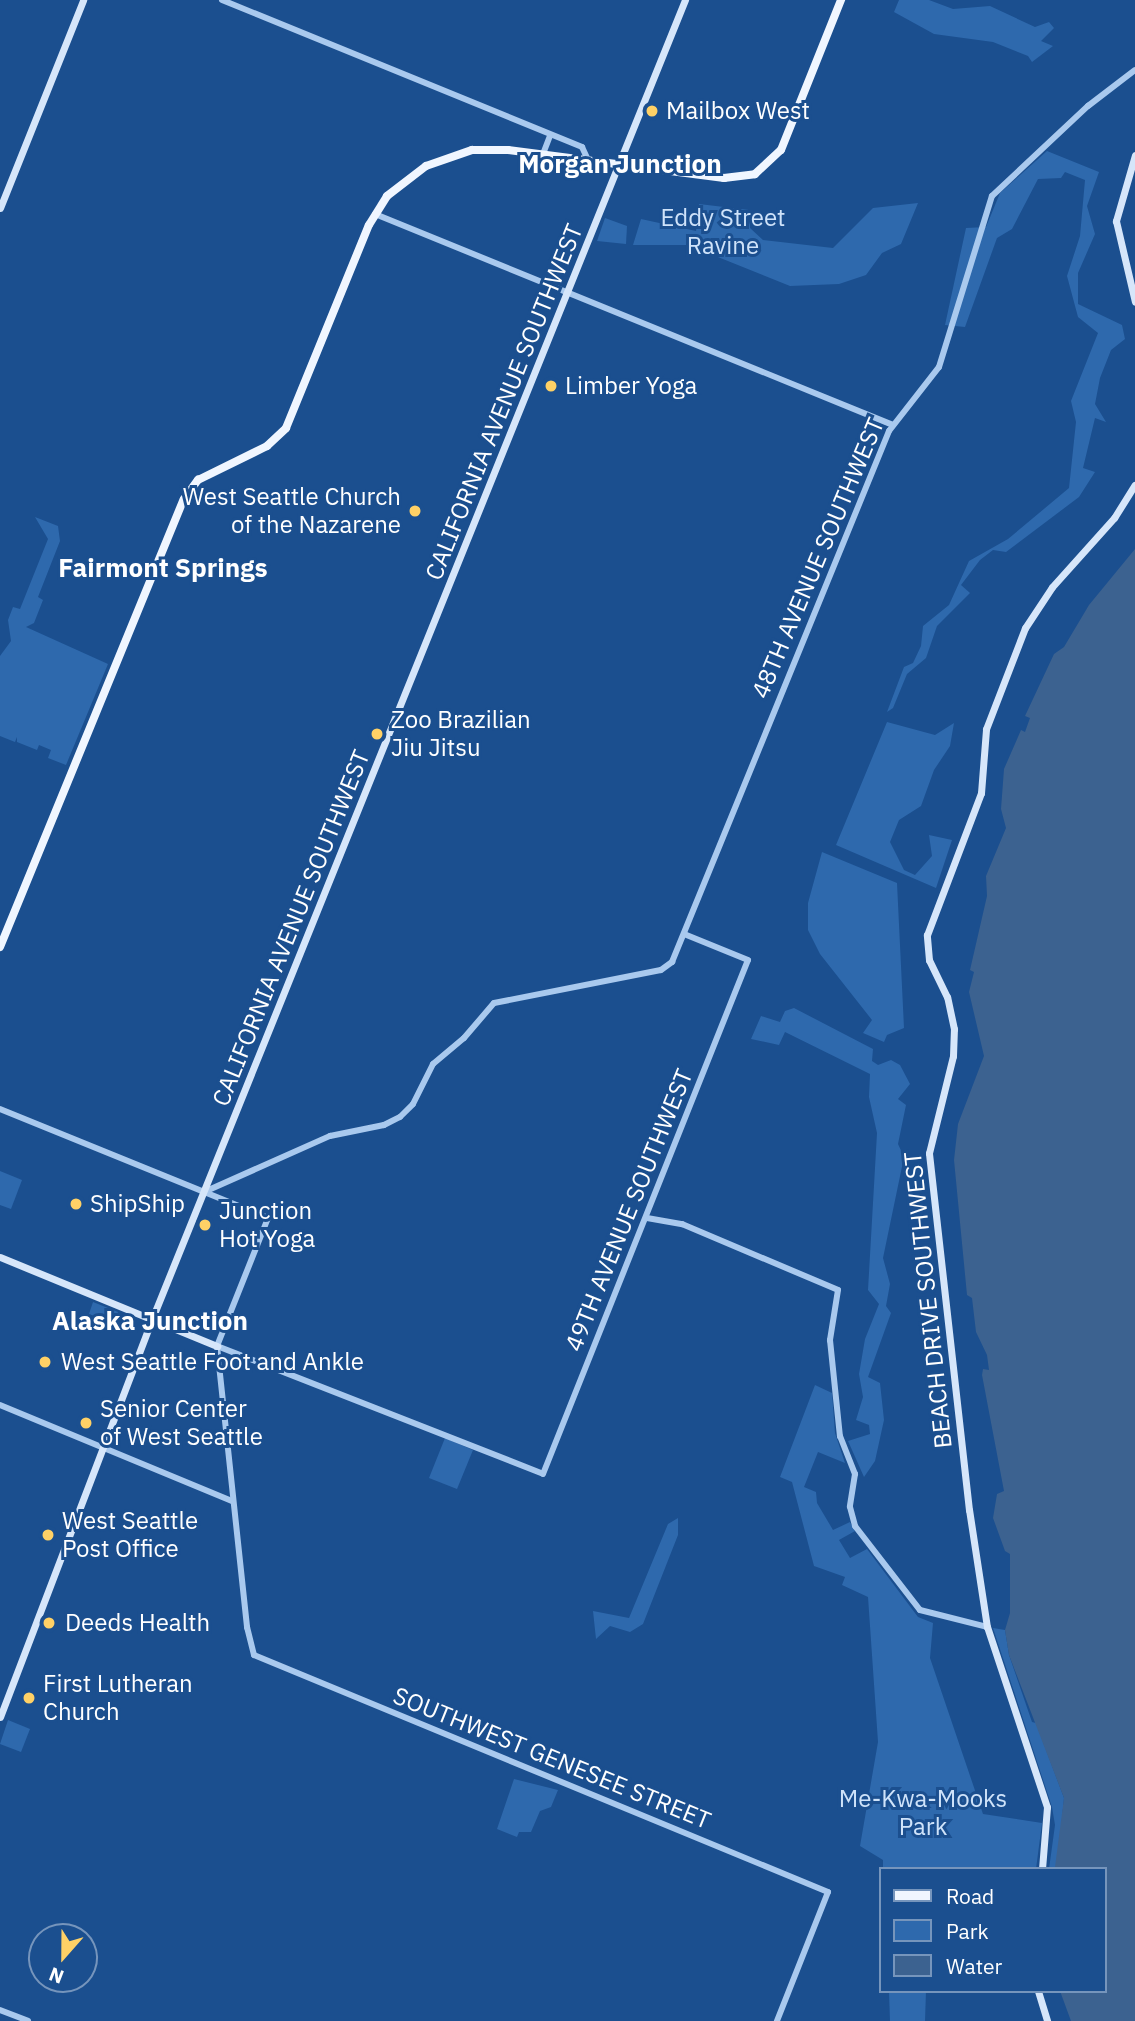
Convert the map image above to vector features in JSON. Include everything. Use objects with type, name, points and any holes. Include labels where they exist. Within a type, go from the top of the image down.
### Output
[{"type":"main road","points":[[0,208],[83,0]]},
{"type":"main road","name":"CALIFORNIA AVENUE SOUTHWEST","points":[[0,1717],[152,1319],[570,293],[685,0]]},
{"type":"main road","points":[[0,947],[184,499],[198,480],[267,446],[286,428],[374,214],[399,185],[439,160],[477,150],[543,154],[724,178],[747,176],[768,166],[785,143],[841,0]]},
{"type":"main road","points":[[1135,155],[1116,221],[1135,302]]},
{"type":"main road","name":"BEACH DRIVE SOUTHWEST","points":[[1042,1867],[1047,1807],[987,1627],[970,1520],[930,1162],[931,1135],[953,1056],[954,1029],[947,997],[929,960],[927,935],[981,793],[986,729],[1025,628],[1052,587],[1114,518],[1135,485]]},
{"type":"main road","points":[[0,1257],[217,1346]]},
{"type":"main road","points":[[1039,1993],[1047,2021]]},
{"type":"street","points":[[222,0],[582,147],[589,160]]},
{"type":"street","name":"48TH AVENUE SOUTHWEST","points":[[204,1192],[330,1136],[384,1125],[400,1117],[413,1104],[433,1064],[464,1038],[494,1003],[661,970],[672,962],[893,425],[939,367],[957,319],[984,215],[996,190],[1095,100],[1135,70]]},
{"type":"street","points":[[543,154],[550,136]]},
{"type":"street","points":[[374,214],[893,425]]},
{"type":"street","name":"49TH AVENUE SOUTHWEST","points":[[217,1346],[543,1474],[748,960],[684,934]]},
{"type":"street","points":[[0,1109],[268,1218],[217,1346],[232,1501],[0,1405]]},
{"type":"street","points":[[647,1218],[682,1224],[824,1281],[839,1293],[830,1340],[840,1436],[855,1474],[850,1507],[855,1526],[920,1610],[987,1627]]},
{"type":"street","name":"SOUTHWEST GENESEE STREET","points":[[232,1501],[249,1643],[261,1660],[828,1892],[777,2021]]},
{"type":"street","points":[[0,2010],[28,2021]]},
{"type":"green space","points":[[899,0],[929,0],[953,9],[990,6],[1035,27],[1049,22],[1054,28],[1041,41],[1053,46],[1032,62],[1028,56],[993,42],[934,34],[894,12]]},
{"type":"green space","points":[[1047,151],[1099,172],[1087,206],[1095,234],[1078,273],[1078,304],[1122,325],[1125,339],[1111,350],[1100,378],[1095,404],[1106,422],[1095,418],[1083,468],[1095,472],[1079,497],[1006,552],[993,550],[980,560],[961,585],[970,593],[937,626],[926,658],[907,674],[893,708],[887,712],[904,667],[913,663],[921,646],[923,626],[949,605],[969,561],[1008,539],[1069,488],[1076,422],[1071,401],[1098,333],[1078,317],[1067,276],[1080,236],[1085,180],[1065,172],[1061,178],[1038,179],[1012,229],[997,238],[965,327],[945,325],[966,228],[986,227],[1000,193]]},
{"type":"green space","name":"Eddy Street Ravine","points":[[918,203],[901,244],[882,253],[866,275],[839,284],[790,286],[688,245],[633,245],[641,219],[696,231],[699,204],[749,210],[750,228],[763,240],[833,248],[873,208]]},
{"type":"green space","points":[[605,218],[627,226],[626,244],[597,241]]},
{"type":"green space","points":[[35,517],[58,526],[60,541],[38,597],[43,600],[34,623],[26,627],[108,664],[66,765],[48,758],[51,750],[39,745],[37,750],[17,742],[17,737],[15,742],[0,736],[0,656],[11,641],[8,620],[13,607],[20,609],[48,539]]},
{"type":"green space","points":[[887,722],[935,735],[954,723],[950,746],[934,770],[921,806],[899,820],[890,842],[904,870],[915,875],[932,856],[929,835],[952,840],[936,888],[836,845]]},
{"type":"green space","points":[[822,852],[897,883],[904,1028],[887,1035],[884,1042],[863,1033],[872,1020],[820,954],[808,930],[808,903]]},
{"type":"green space","points":[[794,1008],[873,1049],[872,1061],[878,1065],[891,1060],[900,1065],[910,1084],[898,1099],[906,1105],[898,1144],[904,1157],[883,1258],[890,1284],[886,1306],[891,1313],[868,1377],[880,1383],[884,1420],[875,1461],[864,1477],[848,1441],[870,1434],[869,1425],[856,1420],[863,1397],[859,1374],[865,1339],[879,1304],[868,1290],[877,1133],[869,1097],[870,1074],[785,1032],[779,1045],[751,1039],[761,1016],[780,1022],[785,1011]]},
{"type":"green space","points":[[0,1171],[22,1180],[11,1209],[0,1205]]},
{"type":"green space","points":[[93,1302],[118,1312],[113,1323],[89,1314]]},
{"type":"green space","name":"Me-Kwa-Mooks Park","points":[[815,1385],[832,1393],[835,1433],[845,1463],[818,1452],[804,1487],[816,1492],[817,1503],[833,1530],[850,1522],[855,1531],[839,1540],[850,1558],[867,1549],[918,1617],[933,1623],[930,1658],[983,1814],[1042,1823],[1036,1867],[883,1867],[883,1860],[860,1846],[878,1742],[868,1597],[842,1585],[845,1577],[814,1566],[792,1482],[780,1477]]},
{"type":"green space","points":[[445,1438],[473,1450],[457,1489],[429,1478]]},
{"type":"green space","points":[[678,1518],[678,1535],[643,1624],[630,1632],[610,1626],[596,1639],[593,1611],[629,1618],[668,1524]]},
{"type":"green space","points":[[993,1628],[1005,1630],[1009,1655],[1032,1722],[1036,1723],[1064,1798],[1057,1867],[1049,1867],[1055,1825],[1052,1807]]},
{"type":"green space","points":[[8,1720],[30,1729],[21,1752],[0,1744]]},
{"type":"green space","points":[[514,1779],[558,1790],[551,1807],[540,1811],[531,1832],[519,1832],[517,1837],[497,1829]]},
{"type":"green space","points":[[889,1993],[926,1993],[925,2021],[890,2021]]},
{"type":"water","points":[[1135,549],[1135,2021],[1071,2021],[1061,1993],[1107,1993],[1107,1867],[1055,1867],[1064,1798],[1009,1655],[1005,1630],[1010,1613],[1010,1554],[1005,1551],[993,1518],[997,1494],[1004,1491],[982,1375],[983,1369],[989,1370],[987,1355],[976,1332],[972,1298],[967,1295],[954,1160],[958,1124],[984,1056],[969,992],[974,972],[970,970],[987,896],[986,876],[1006,828],[1001,809],[1004,769],[1021,730],[1025,732],[1030,718],[1025,716],[1054,654],[1064,647],[1089,605]]},
{"type":"place","name":"Mailbox West","points":[[652,111]]},
{"type":"place","name":"Limber Yoga","points":[[551,386]]},
{"type":"place","name":"West Seattle Church of the Nazarene","points":[[415,511]]},
{"type":"place","name":"Zoo Brazilian Jiu Jitsu","points":[[377,734]]},
{"type":"place","name":"ShipShip","points":[[76,1204]]},
{"type":"place","name":"Junction Hot Yoga","points":[[205,1225]]},
{"type":"place","name":"West Seattle Foot and Ankle","points":[[45,1362]]},
{"type":"place","name":"Senior Center of West Seattle","points":[[86,1423]]},
{"type":"place","name":"West Seattle Post Office","points":[[48,1535]]},
{"type":"place","name":"Deeds Health","points":[[49,1623]]},
{"type":"place","name":"First Lutheran Church","points":[[29,1698]]},
{"type":"district","name":"Morgan Junction","points":[[620,164]]},
{"type":"district","name":"Fairmont Springs","points":[[163,568]]},
{"type":"district","name":"Alaska Junction","points":[[150,1321]]}]
